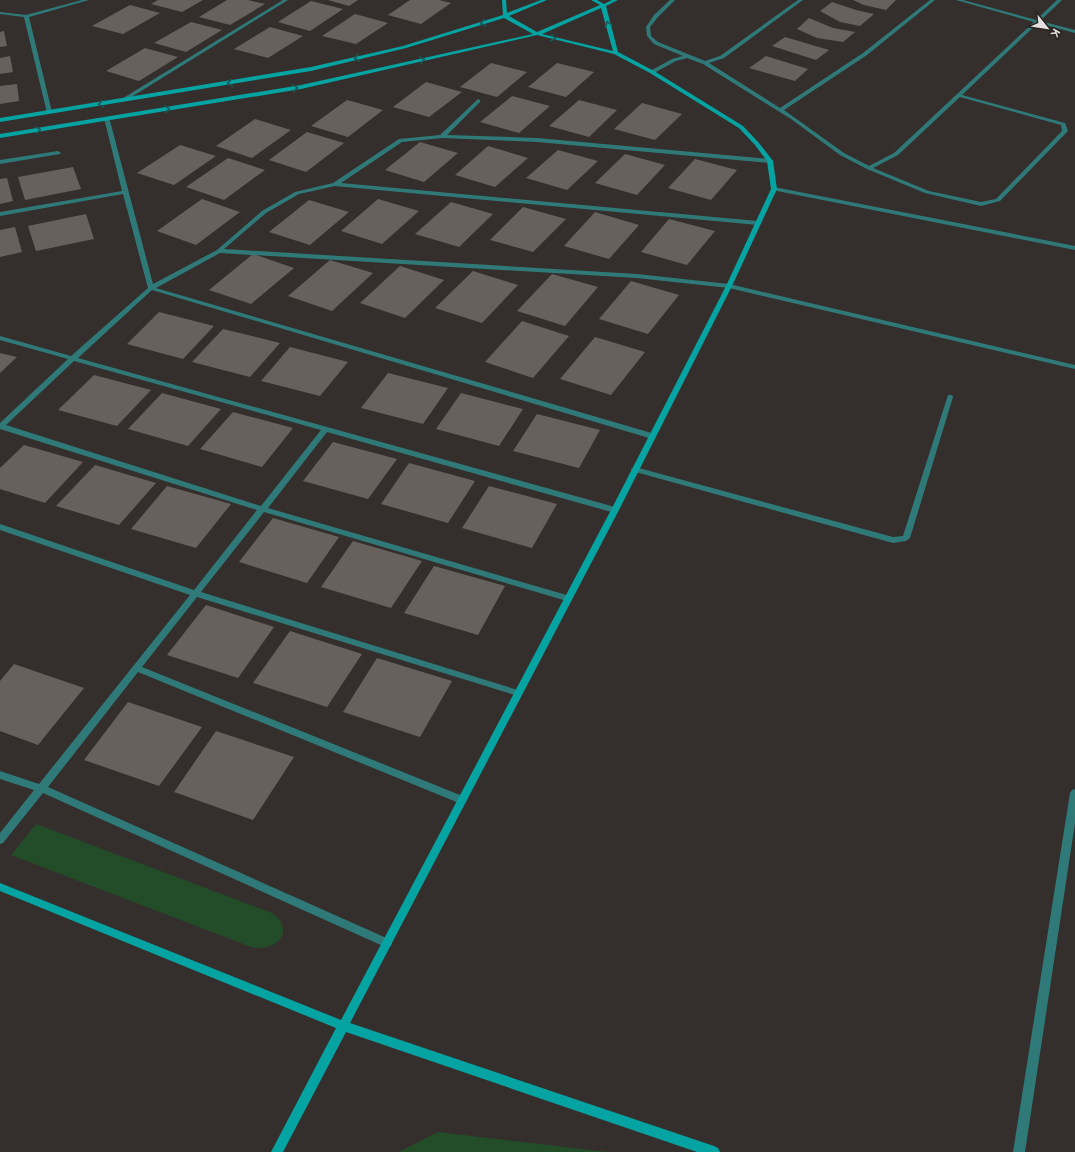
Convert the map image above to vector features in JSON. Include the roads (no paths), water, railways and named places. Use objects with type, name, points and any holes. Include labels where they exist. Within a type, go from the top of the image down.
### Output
[{"type":"street","points":[[0,13],[26,16],[87,0]]},
{"type":"street","points":[[122,100],[286,0]]},
{"type":"street","points":[[504,0],[505,16]]},
{"type":"street","points":[[0,120],[311,69],[404,47],[505,16],[545,0]]},
{"type":"street","points":[[593,0],[603,5],[616,53]]},
{"type":"street","points":[[0,136],[301,87],[537,34],[616,0]]},
{"type":"street","points":[[673,0],[656,16],[648,27],[649,36],[656,43],[705,63],[780,110],[842,154],[869,168],[927,192],[982,204],[998,200],[1066,131],[1063,124],[958,95]]},
{"type":"street","points":[[705,63],[722,57],[801,0]]},
{"type":"street","points":[[780,110],[866,54],[933,0]]},
{"type":"street","points":[[958,0],[1075,32]]},
{"type":"street","points":[[869,168],[896,154],[1060,0]]},
{"type":"street","points":[[26,16],[49,112]]},
{"type":"street","points":[[277,1152],[567,598],[615,510],[729,286],[774,189],[770,161],[741,127],[652,72],[616,53],[537,34],[505,16]]},
{"type":"street","points":[[652,72],[674,60],[687,56]]},
{"type":"street","points":[[442,136],[478,101]]},
{"type":"street","points":[[107,118],[151,288]]},
{"type":"street","points":[[335,184],[401,140],[442,136],[537,140],[770,161]]},
{"type":"street","points":[[0,162],[58,153]]},
{"type":"street","points":[[567,598],[263,510],[0,426],[151,288],[219,251],[264,212],[297,193],[335,184],[758,223]]},
{"type":"street","points":[[774,189],[1075,248]]},
{"type":"street","points":[[0,214],[125,192]]},
{"type":"street","points":[[219,251],[637,276],[729,286],[1075,367]]},
{"type":"street","points":[[151,288],[652,436]]},
{"type":"street","points":[[0,338],[615,510]]},
{"type":"street","points":[[635,469],[894,540],[906,538],[950,397]]},
{"type":"street","points":[[0,840],[325,430]]},
{"type":"street","points":[[0,527],[196,594],[518,693]]},
{"type":"street","points":[[137,668],[462,800]]},
{"type":"street","points":[[0,775],[41,788],[387,943]]},
{"type":"street","points":[[1019,1152],[1075,793]]},
{"type":"street","points":[[0,887],[343,1026],[714,1152]]}]
